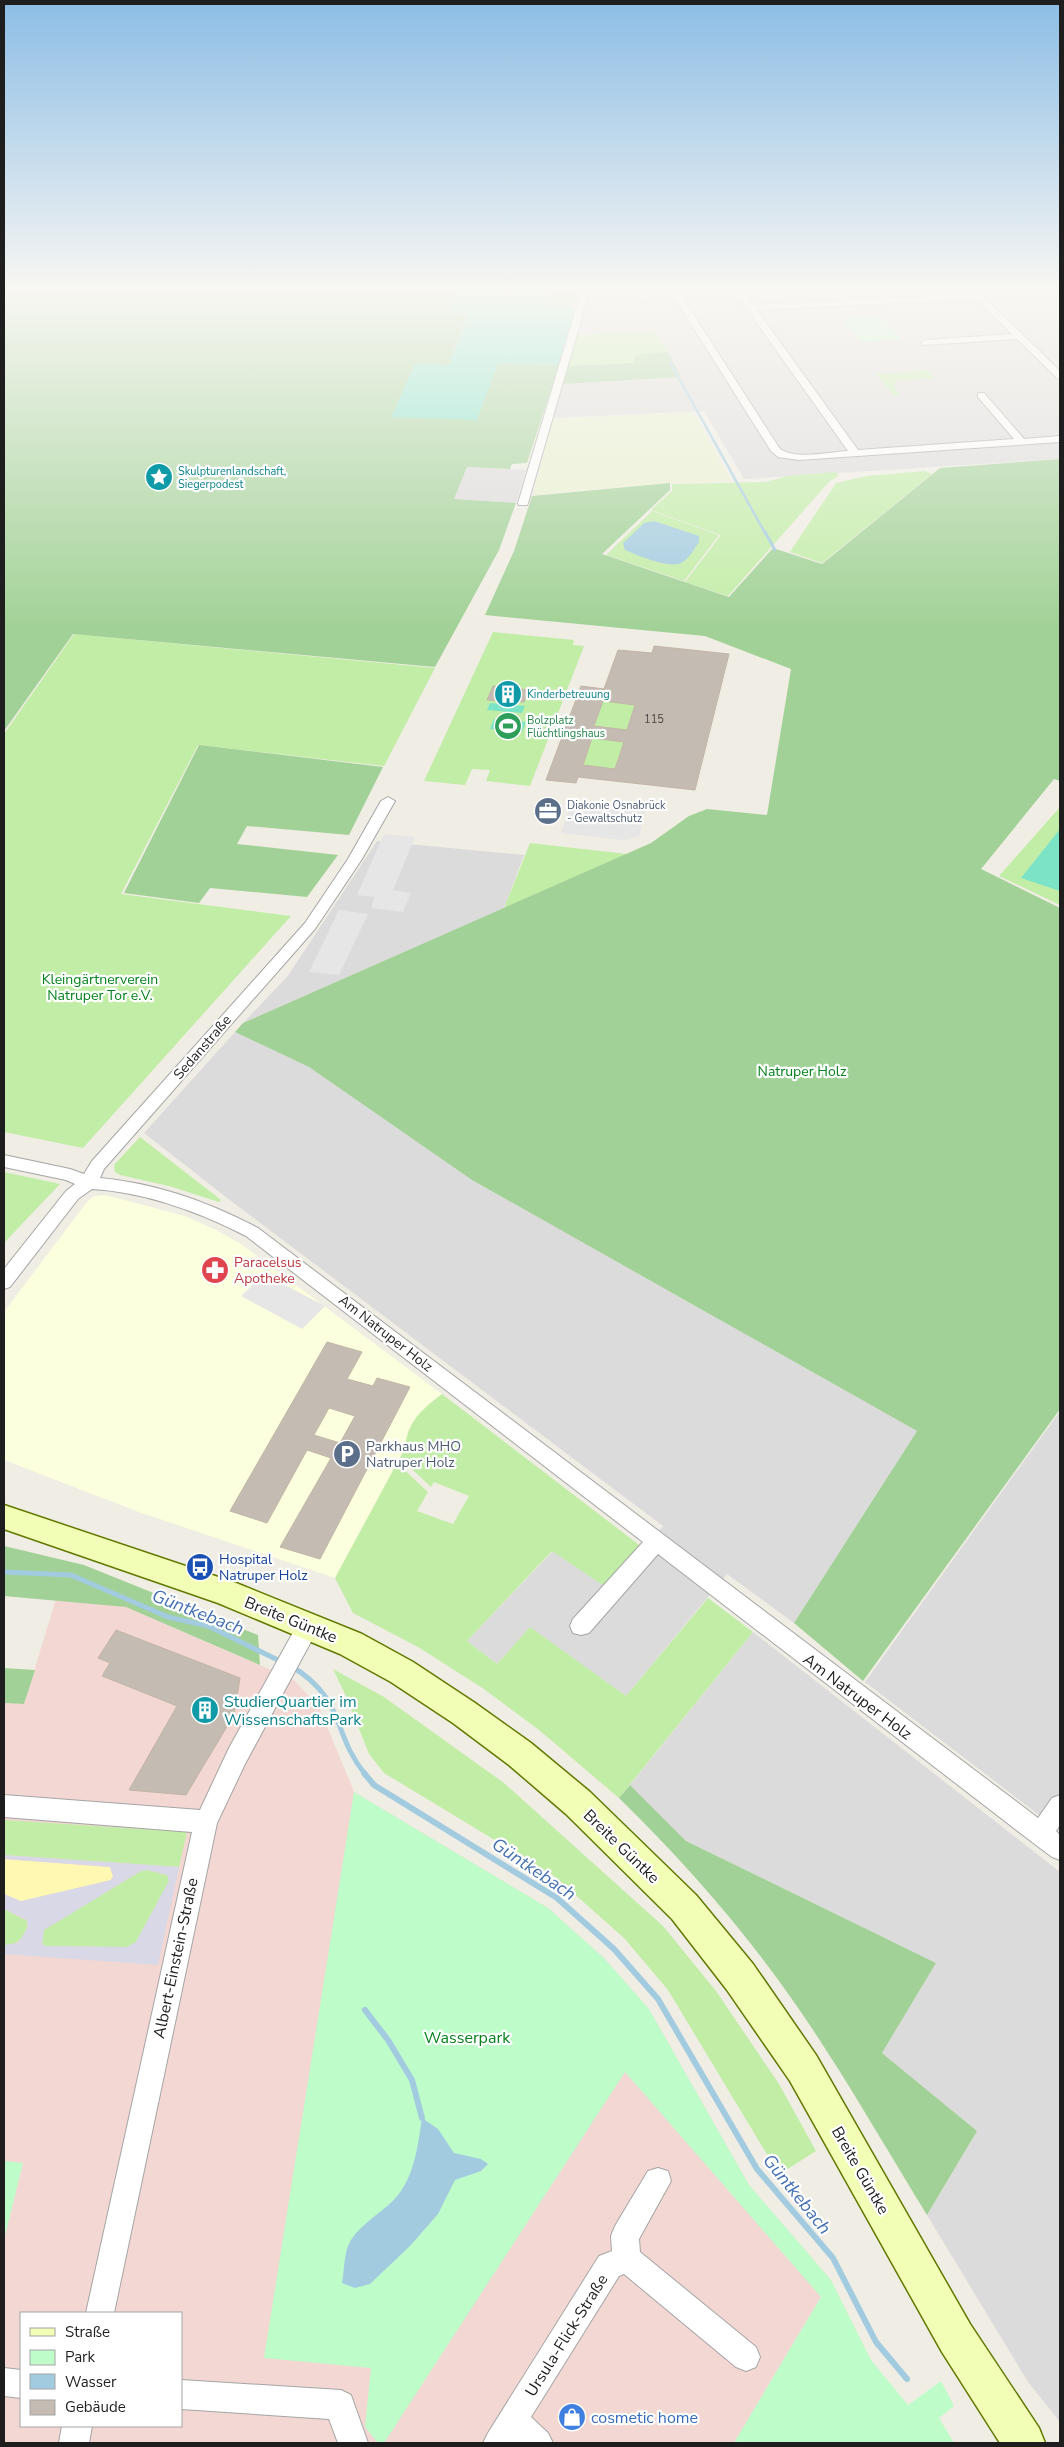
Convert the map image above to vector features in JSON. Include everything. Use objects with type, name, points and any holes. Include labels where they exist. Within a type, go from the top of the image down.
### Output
[{"type":"street","points":[[523,503],[552,403]]},
{"type":"street","points":[[745,403],[776,452],[782,455],[799,457],[1060,439]]},
{"type":"street","points":[[819,403],[855,453]]},
{"type":"street","points":[[987,403],[1021,441]]},
{"type":"street","name":"Sedanstraße","points":[[4,1282],[72,1195],[88,1183],[98,1165],[310,926],[355,859],[388,801]]},
{"type":"street","name":"Am Natruper Holz","points":[[4,1161],[70,1175],[88,1183],[105,1184],[194,1204],[252,1232],[1060,1850]]},
{"type":"street","name":"Breite Güntke","points":[[4,1517],[196,1582],[301,1638],[351,1644],[402,1672],[464,1713],[520,1754],[578,1803],[684,1906],[740,1977],[803,2068],[956,2338],[1020,2440]]},
{"type":"street","points":[[581,1626],[657,1540]]},
{"type":"street","name":"Albert-Einstein-Straße","points":[[100,2312],[206,1822],[301,1638]]},
{"type":"street","points":[[4,1806],[206,1822]]},
{"type":"street","points":[[1040,1834],[1060,1806]]},
{"type":"street","points":[[658,2182],[625,2236],[627,2259],[746,2357]]},
{"type":"street","name":"Ursula-Flick-Straße","points":[[538,2443],[506,2432],[609,2266],[627,2259]]},
{"type":"street","points":[[4,2382],[20,2384]]},
{"type":"street","points":[[182,2394],[341,2405],[344,2422],[353,2443]]},
{"type":"street","points":[[74,2443],[77,2427]]},
{"type":"shaded area","points":[[557,403],[1060,403],[1060,459],[744,479],[704,411],[553,418]]},
{"type":"shaded area","points":[[694,412],[731,481],[670,483],[533,495],[553,419]]},
{"type":"shaded area","points":[[467,467],[526,470],[516,503],[454,499]]},
{"type":"shaded area","points":[[572,800],[646,808],[639,837],[623,840],[561,833]]},
{"type":"shaded area","points":[[384,834],[415,837],[393,890],[411,893],[403,912],[371,908],[375,897],[357,895]]},
{"type":"shaded area","points":[[377,841],[524,855],[504,908],[243,1023],[287,977]]},
{"type":"shaded area","points":[[339,910],[368,914],[339,975],[309,972]]},
{"type":"shaded area","points":[[235,1032],[309,1067],[472,1180],[917,1431],[794,1623],[727,1574],[626,1696],[530,1628],[497,1664],[467,1641],[553,1551],[643,1548],[663,1526],[235,1204],[144,1133]]},
{"type":"shaded area","points":[[105,1195],[185,1216],[241,1244],[442,1394],[428,1405],[409,1429],[405,1450],[335,1578],[139,1512],[4,1460],[4,1312],[86,1203],[94,1196]]},
{"type":"shaded area","points":[[264,1274],[325,1306],[302,1329],[241,1296]]},
{"type":"shaded area","points":[[1060,1411],[1060,1831],[865,1682]]},
{"type":"shaded area","points":[[56,1599],[126,1607],[294,1680],[319,1707],[354,1792],[548,1908],[604,1958],[649,2009],[749,2185],[831,2280],[734,2443],[4,2443],[4,1703],[24,1704]]},
{"type":"shaded area","points":[[753,1632],[1060,1872],[1060,2422],[1028,2382],[927,2215],[977,2131],[882,2053],[936,1963],[686,1841],[630,1785]]},
{"type":"shaded area","points":[[4,1855],[179,1867],[158,1965],[4,1954],[4,1945],[18,1943],[28,1927],[27,1920],[4,1909],[4,1894],[21,1901],[111,1880],[113,1876],[110,1867],[4,1859]],"holes":[[[147,1870],[167,1875],[169,1881],[136,1942],[127,1947],[45,1946],[42,1944],[44,1930],[141,1871]]]},
{"type":"green space","points":[[4,403],[406,403],[391,416],[417,403],[547,403],[527,463],[512,464],[510,469],[467,467],[454,499],[516,503],[499,550],[435,667],[73,634],[4,731]]},
{"type":"green space","points":[[397,403],[483,403],[477,420],[391,417]]},
{"type":"green space","name":"Natruper Holz","points":[[1060,459],[1060,781],[1054,779],[981,869],[1060,908],[1060,1409],[863,1681],[794,1623],[917,1431],[472,1180],[309,1067],[235,1032],[243,1023],[651,843],[689,816],[707,809],[767,815],[791,669],[705,636],[485,615],[514,551],[532,496],[670,483],[670,490],[602,554],[729,597],[773,548],[822,564],[940,468]]},
{"type":"green space","points":[[925,471],[932,474],[822,563],[790,552],[836,483],[867,476]]},
{"type":"green space","points":[[835,472],[839,475],[829,482],[728,596],[685,582],[721,535],[651,510],[672,491],[672,484],[765,482],[788,476]]},
{"type":"green space","points":[[652,511],[719,535],[684,581],[606,555]]},
{"type":"green space","points":[[493,632],[574,640],[573,645],[584,646],[530,786],[486,781],[490,770],[472,769],[465,785],[424,781]]},
{"type":"green space","name":"Kleingärtnerverein Natruper Tor e.V.","points":[[74,634],[435,668],[384,766],[198,745],[121,894],[291,916],[83,1148],[4,1132],[4,734]]},
{"type":"green space","points":[[603,701],[635,705],[627,730],[594,726]]},
{"type":"green space","points":[[490,703],[525,706],[522,713],[487,710]]},
{"type":"green space","name":"Bolzplatz Flüchtlingshaus","points":[[494,719],[526,722],[522,732],[490,729]]},
{"type":"green space","points":[[592,738],[624,742],[615,769],[583,765]]},
{"type":"green space","points":[[199,745],[383,767],[349,835],[247,826],[237,844],[338,855],[307,897],[210,888],[199,903],[124,893]]},
{"type":"green space","points":[[1060,807],[1060,905],[999,876]]},
{"type":"green space","points":[[1060,829],[1060,891],[1021,878]]},
{"type":"green space","points":[[530,843],[627,854],[504,908]]},
{"type":"green space","points":[[140,1137],[221,1200],[219,1202],[169,1186],[120,1175],[115,1172],[114,1165]]},
{"type":"green space","points":[[4,1172],[60,1184],[4,1243]]},
{"type":"green space","points":[[442,1394],[643,1548],[607,1588],[552,1551],[467,1641],[497,1664],[530,1627],[626,1696],[708,1598],[753,1632],[619,1798],[539,1730],[484,1689],[418,1647],[353,1613],[335,1578],[397,1463],[428,1492],[417,1511],[453,1524],[469,1496],[434,1482],[431,1487],[400,1458],[408,1432],[416,1418]]},
{"type":"green space","points":[[4,1546],[84,1565],[258,1635],[260,1665],[126,1607],[4,1596]]},
{"type":"green space","points":[[4,1668],[35,1670],[24,1704],[4,1703]]},
{"type":"green space","points":[[333,1669],[384,1697],[504,1783],[663,1926],[716,1991],[779,2084],[816,2151],[786,2170],[771,2161],[668,1990],[624,1938],[554,1876],[384,1773],[369,1754]]},
{"type":"green space","points":[[630,1785],[686,1841],[936,1963],[882,2053],[977,2131],[927,2215],[839,2070],[780,1982],[730,1918],[676,1856],[619,1798]]},
{"type":"green space","name":"Wasserpark","points":[[354,1792],[548,1908],[604,1958],[649,2009],[749,2185],[831,2280],[871,2360],[908,2405],[941,2381],[954,2406],[939,2418],[954,2443],[738,2443],[735,2441],[821,2297],[625,2072],[384,2443],[378,2443],[365,2427],[371,2368],[264,2358]]},
{"type":"green space","points":[[4,1820],[187,1832],[179,1867],[4,1855]]},
{"type":"green space","points":[[147,1870],[167,1875],[169,1881],[136,1942],[127,1947],[45,1946],[42,1943],[44,1930],[141,1871]]},
{"type":"green space","points":[[4,1909],[27,1921],[26,1931],[21,1939],[9,1945],[4,1945]]},
{"type":"green space","points":[[4,2161],[23,2163],[4,2240]]},
{"type":"sand","points":[[4,1859],[110,1867],[113,1876],[111,1880],[21,1902],[4,1894]]},
{"type":"water","points":[[654,521],[699,536],[699,542],[684,561],[676,564],[661,563],[625,550],[623,543],[644,523]]},
{"type":"water","points":[[422,2118],[438,2129],[454,2153],[481,2159],[488,2164],[481,2171],[455,2180],[438,2214],[410,2246],[370,2284],[355,2288],[342,2283],[347,2249],[356,2233],[392,2202],[404,2187],[415,2158]]},
{"type":"building","points":[[654,646],[729,654],[695,790],[578,777],[576,783],[546,780],[581,686],[604,689],[618,650],[652,653]],"holes":[[[603,701],[635,705],[627,730],[594,726]],[[592,738],[624,742],[615,769],[583,765]]]},
{"type":"building","name":"Kinderbetreuung","points":[[493,686],[529,690],[524,702],[487,700]]},
{"type":"building","name":"Parkhaus MHO Natruper Holz","points":[[327,1342],[362,1352],[347,1379],[373,1386],[377,1378],[410,1387],[320,1559],[280,1547],[331,1458],[307,1450],[267,1523],[230,1511]],"holes":[[[329,1408],[355,1416],[340,1443],[314,1435]]]},
{"type":"building","name":"StudierQuartier im WissenschaftsPark","points":[[116,1630],[240,1678],[234,1715],[186,1795],[129,1790],[177,1706],[102,1676],[110,1663],[98,1658]]},
{"type":"waterway","points":[[693,403],[765,533]]},
{"type":"waterway","points":[[765,532],[775,550]]},
{"type":"waterway","name":"Güntkebach","points":[[4,1572],[71,1575],[168,1617],[208,1626],[282,1662]]},
{"type":"waterway","name":"Güntkebach","points":[[291,1666],[309,1678],[330,1704],[347,1745],[365,1774]]},
{"type":"waterway","name":"Güntkebach","points":[[364,1773],[374,1785],[557,1898],[614,1949],[658,1999],[757,2169],[833,2258],[876,2342],[907,2379]]},
{"type":"waterway","points":[[365,2010],[388,2040],[412,2080],[422,2118]]},
{"type":"place","name":"Skulpturenlandschaft, Siegerpodest","points":[[159,477]]},
{"type":"place","name":"Kinderbetreuung","points":[[508,694]]},
{"type":"place","name":"Bolzplatz Flüchtlingshaus","points":[[508,726]]},
{"type":"place","name":"Diakonie Osnabrück - Gewaltschutz","points":[[548,811]]},
{"type":"place","name":"Paracelsus Apotheke","points":[[215,1270]]},
{"type":"place","name":"Parkhaus MHO Natruper Holz","points":[[347,1454]]},
{"type":"place","name":"Hospital Natruper Holz","points":[[200,1567]]},
{"type":"place","name":"StudierQuartier im WissenschaftsPark","points":[[205,1710]]},
{"type":"place","name":"cosmetic home","points":[[572,2417]]}]
